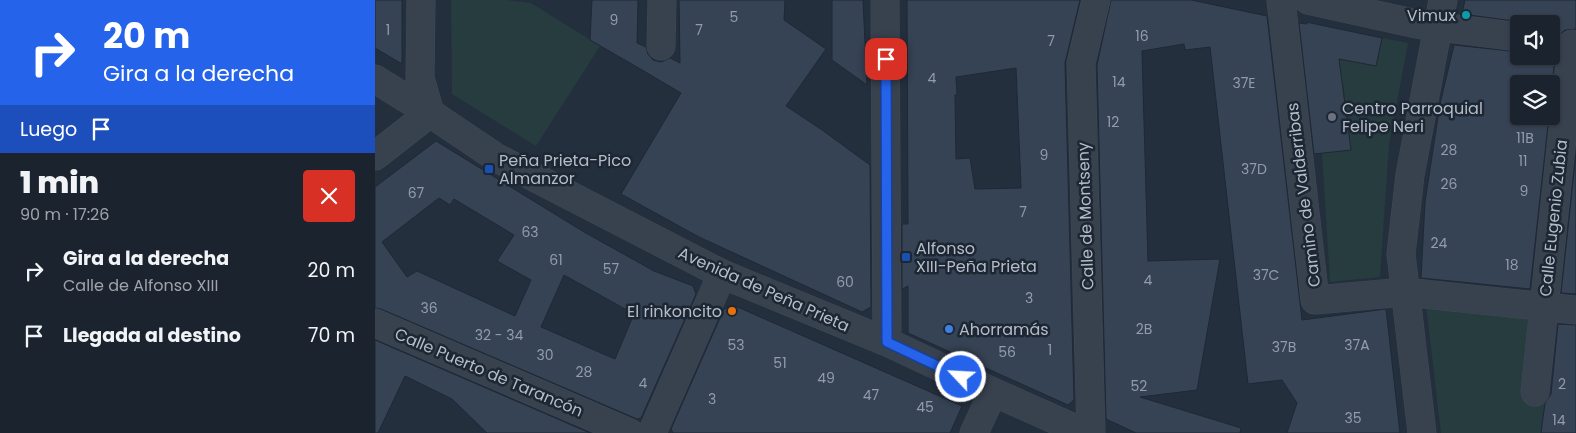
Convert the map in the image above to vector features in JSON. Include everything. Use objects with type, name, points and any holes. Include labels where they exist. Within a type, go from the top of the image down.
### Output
[{"type":"street","points":[[375,156],[430,113],[420,78],[421,0]]},
{"type":"street","points":[[661,46],[662,0]]},
{"type":"street","points":[[885,0],[887,342]]},
{"type":"street","name":"Calle de Montseny","points":[[1091,433],[1081,63],[1096,0]]},
{"type":"street","name":"Camino de Valderribas","points":[[1281,0],[1315,300],[1405,292]]},
{"type":"street","points":[[1308,0],[1417,24],[1440,13],[1510,34]]},
{"type":"street","points":[[1421,433],[1401,254],[1409,175],[1440,13]]},
{"type":"street","name":"Calle Eugenio Zubia","points":[[1535,392],[1566,44]]},
{"type":"street","name":"Avenida de Peña Prieta","points":[[375,79],[497,158],[722,274],[887,342],[1085,433]]},
{"type":"street","points":[[652,433],[722,274]]},
{"type":"street","points":[[1405,292],[1576,310]]},
{"type":"street","name":"Calle Puerto de Tarancón","points":[[375,323],[630,433]]},
{"type":"street","points":[[975,433],[993,392]]},
{"type":"green space","points":[[451,0],[507,0],[531,3],[600,46],[536,146],[452,94]]},
{"type":"green space","points":[[1382,38],[1408,43],[1389,144],[1380,277],[1330,282],[1322,153],[1351,150],[1343,84],[1335,80],[1340,59],[1376,66]]},
{"type":"green space","points":[[1426,305],[1530,316],[1547,394],[1541,433],[1441,433]]},
{"type":"building","points":[[375,0],[402,0],[402,64],[375,48]]},
{"type":"building","points":[[592,0],[638,0],[637,43],[646,47],[648,54],[653,60],[661,62],[670,58],[680,63],[679,0],[785,0],[784,20],[826,49],[786,106],[870,165],[871,307],[862,312],[699,237],[621,194],[681,93],[590,40]]},
{"type":"building","points":[[832,0],[863,0],[867,85],[832,60]]},
{"type":"building","points":[[907,0],[1080,0],[1065,63],[1074,400],[1068,405],[908,333],[908,286],[902,289],[902,224],[908,224]],"holes":[[[1016,68],[1021,188],[975,189],[970,158],[956,159],[956,77]]]},
{"type":"building","points":[[1111,0],[1191,0],[1267,16],[1302,320],[1386,309],[1400,433],[1287,433],[1297,403],[1282,380],[1248,384],[1210,47],[1185,50],[1184,44],[1142,51],[1148,261],[1220,259],[1197,390],[1140,397],[1241,428],[1240,433],[1136,433],[1106,419],[1097,65]]},
{"type":"building","points":[[1465,0],[1576,0],[1576,29],[1565,30],[1560,34],[1560,15],[1510,15],[1510,21],[1462,14]]},
{"type":"building","name":"Centro Parroquial Felipe Neri","points":[[1306,22],[1382,38],[1376,66],[1339,59],[1351,150],[1314,154],[1299,23],[1307,24]]},
{"type":"building","points":[[1454,45],[1510,51],[1510,65],[1554,65],[1553,75],[1510,75],[1510,125],[1548,125],[1530,289],[1421,278],[1425,202],[1440,104]]},
{"type":"building","points":[[436,141],[584,232],[654,271],[693,286],[696,294],[641,418],[637,419],[375,308],[375,187]],"holes":[[[439,198],[450,205],[454,199],[514,235],[497,261],[531,280],[515,316],[417,271],[407,277],[382,242]],[[564,275],[634,314],[615,359],[541,327]]]},
{"type":"building","points":[[1576,154],[1576,294],[1561,293]]},
{"type":"building","points":[[733,305],[962,406],[950,433],[673,433],[671,429],[724,309]]},
{"type":"building","points":[[1558,324],[1576,325],[1576,433],[1541,433],[1545,403],[1551,394]]},
{"type":"building","points":[[375,340],[590,433],[487,433],[452,399],[405,376],[378,433],[375,433]]},
{"type":"place","name":"Vimux","points":[[1466,15]]},
{"type":"place","name":"Centro Parroquial Felipe Neri","points":[[1332,117]]},
{"type":"place","name":"Peña Prieta-Pico Almanzor","points":[[489,169]]},
{"type":"place","name":"Alfonso XIII-Peña Prieta","points":[[906,257]]},
{"type":"place","name":"El rinkoncito","points":[[732,311]]},
{"type":"place","name":"Ahorramás","points":[[949,329]]},
{"type":"route","points":[[886,59],[887,342],[961,377]]}]
